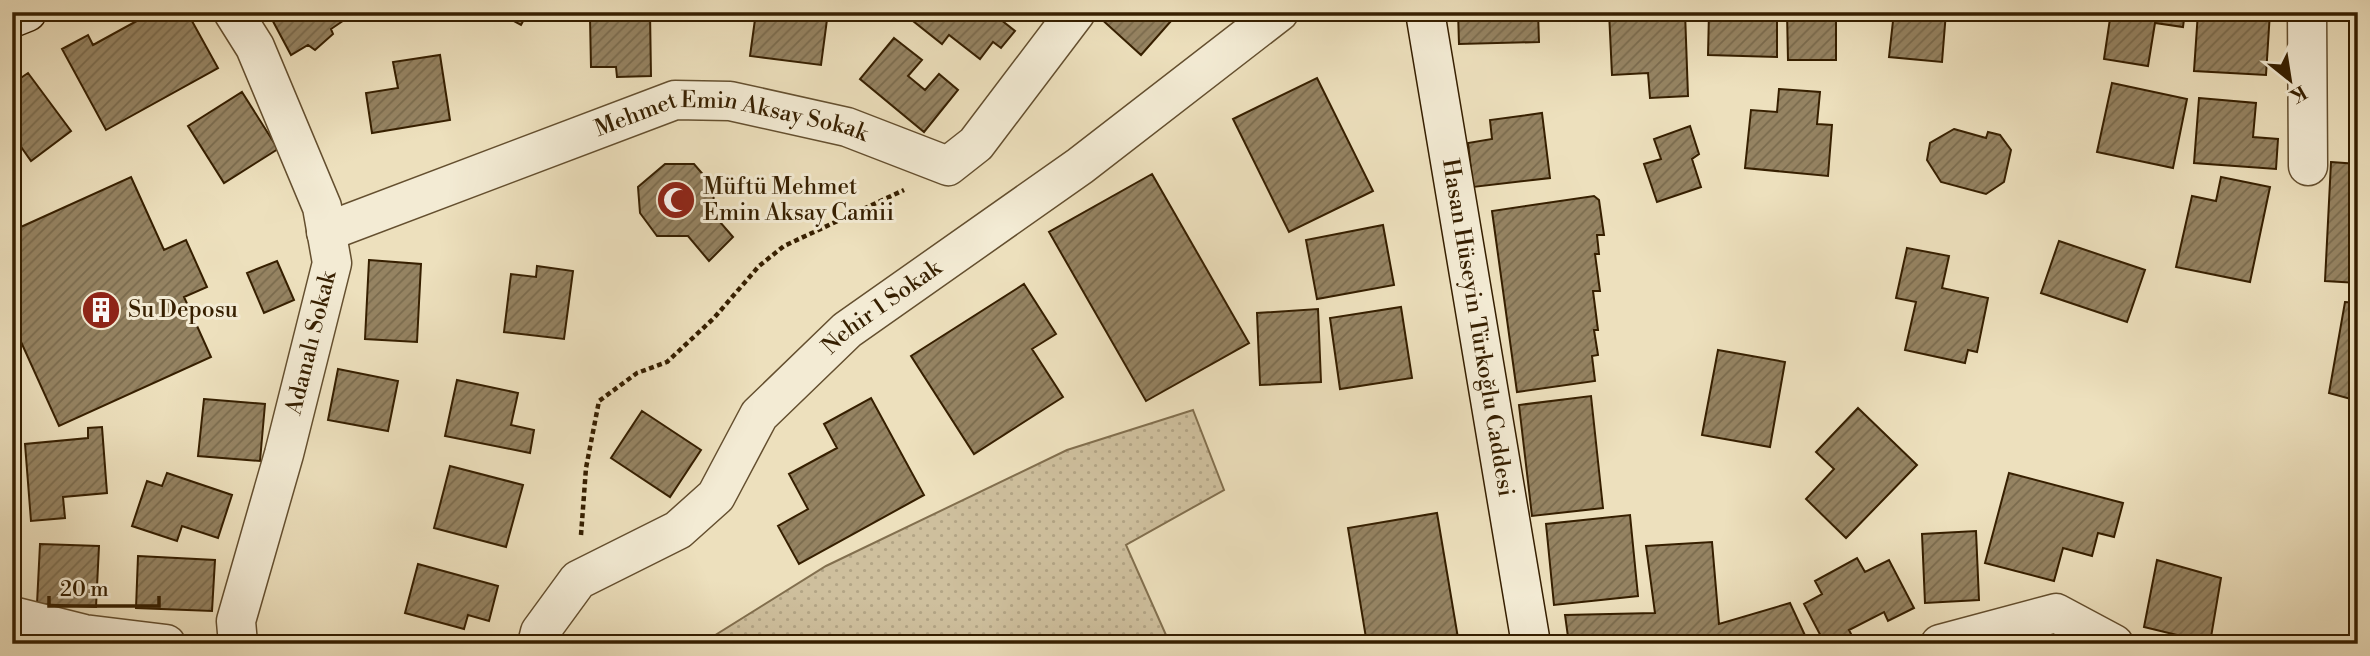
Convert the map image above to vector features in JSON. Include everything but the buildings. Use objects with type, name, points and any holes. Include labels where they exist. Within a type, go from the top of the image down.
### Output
[{"type":"street","points":[[12,18],[27,12]]},
{"type":"street","name":"Adanalı Sokak","points":[[233,12],[255,47],[322,207],[332,263],[284,454],[236,621],[238,644]]},
{"type":"street","points":[[948,166],[976,144],[1076,12]]},
{"type":"street","name":"Nehir 1 Sokak","points":[[537,644],[540,632],[578,580],[678,530],[716,496],[759,415],[847,330],[1080,166],[1279,12]]},
{"type":"street","name":"Hasan Hüseyin Türkoğlu Caddesi","points":[[1425,12],[1531,644]]},
{"type":"street","points":[[2307,12],[2308,166]]},
{"type":"street","name":"Mehmet Emin Aksay Sokak","points":[[326,232],[675,100],[730,101],[847,127],[948,166]]},
{"type":"street","points":[[1940,644],[2056,613],[2114,644]]},
{"type":"street","points":[[12,616],[84,634],[166,644]]},
{"type":"path","points":[[578,580],[586,468],[599,401],[637,373],[667,362],[714,318],[759,266],[784,246],[948,166]]},
{"type":"shaded area","points":[[1193,410],[1224,490],[1126,545],[1170,644],[701,644],[826,566],[1067,450]]},
{"type":"place","name":"Müftü Mehmet Emin Aksay Camii","points":[[676,200]]},
{"type":"place","name":"Su Deposu","points":[[101,310]]}]
